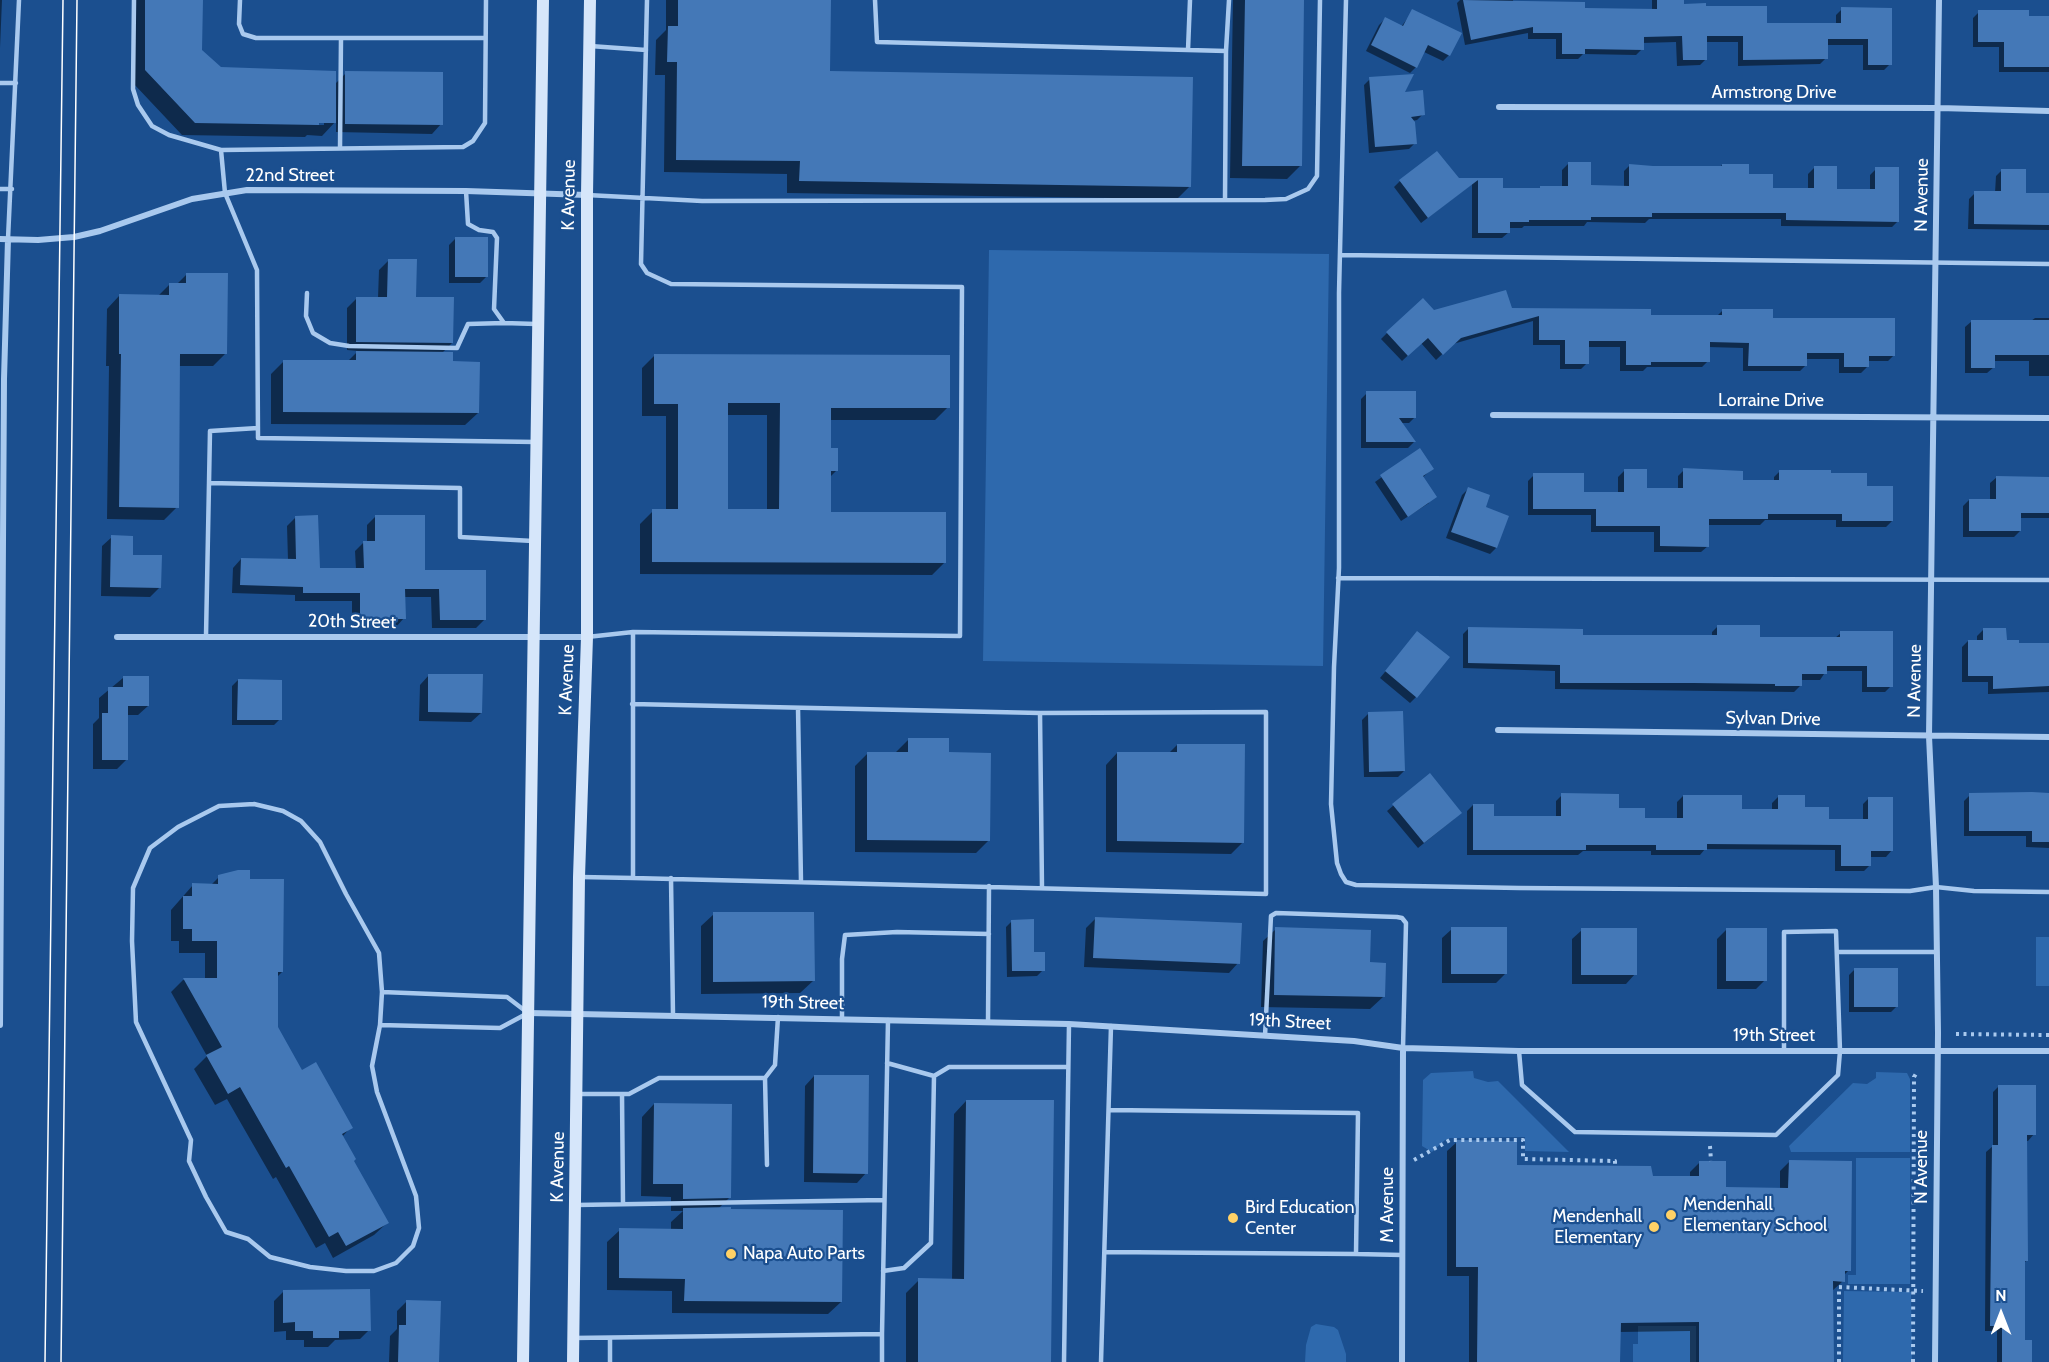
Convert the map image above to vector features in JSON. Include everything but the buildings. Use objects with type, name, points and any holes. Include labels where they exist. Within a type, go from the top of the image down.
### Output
[{"type":"main road","name":"K Avenue","points":[[522,1362],[543,0]]},
{"type":"main road","name":"K Avenue","points":[[573,1362],[579,877],[587,637],[586,195],[590,0]]},
{"type":"street","name":"N Avenue","points":[[1935,1362],[1938,1052],[1936,887],[1929,736],[1939,0]]},
{"type":"street","name":"Armstrong Drive","points":[[1499,107],[1939,108],[2049,111]]},
{"type":"street","name":"22nd Street","points":[[0,239],[38,240],[74,237],[100,231],[192,199],[247,190],[466,191],[586,195]]},
{"type":"street","points":[[0,1025],[2,379],[8,239]]},
{"type":"street","name":"Lorraine Drive","points":[[1493,415],[2049,418]]},
{"type":"street","name":"20th Street","points":[[117,637],[587,637]]},
{"type":"street","name":"Sylvan Drive","points":[[1498,730],[2049,737]]},
{"type":"street","name":"19th Street","points":[[528,1013],[577,1012],[1069,1024],[1354,1041],[1403,1048],[1519,1051],[2049,1051]]},
{"type":"street","name":"M Avenue","points":[[1402,1362],[1403,1048]]},
{"type":"lane","points":[[8,239],[19,0]]},
{"type":"lane","points":[[134,0],[133,89],[138,105],[152,126],[169,135],[221,150],[463,147],[473,141],[485,123],[486,0]]},
{"type":"lane","points":[[240,0],[239,24],[243,34],[256,38],[485,38]]},
{"type":"lane","points":[[587,637],[633,632],[960,636],[962,287],[671,284],[647,273],[641,264],[641,196],[647,0]]},
{"type":"lane","points":[[875,0],[877,42],[1226,51]]},
{"type":"lane","points":[[1188,50],[1190,0]]},
{"type":"lane","points":[[1225,200],[1226,51],[1229,0]]},
{"type":"lane","points":[[586,195],[641,196],[702,201],[1286,199],[1308,189],[1317,176],[1320,0]]},
{"type":"lane","points":[[1346,0],[1340,255],[1338,578],[1331,804],[1337,863],[1347,882],[1356,885],[1519,888],[1910,891],[1936,887],[1974,891],[2049,892]]},
{"type":"lane","points":[[340,148],[341,38]]},
{"type":"lane","points":[[590,46],[646,50]]},
{"type":"lane","points":[[0,83],[16,83]]},
{"type":"lane","points":[[221,150],[225,193],[257,270],[258,438],[537,442]]},
{"type":"lane","points":[[0,189],[12,189]]},
{"type":"lane","points":[[466,191],[468,224],[479,230],[493,232],[497,238],[494,309],[504,323]]},
{"type":"lane","points":[[1340,255],[2049,264]]},
{"type":"lane","points":[[307,293],[306,316],[313,333],[330,343],[340,345],[457,348],[468,324],[539,324]]},
{"type":"lane","points":[[206,636],[210,431],[258,429]]},
{"type":"lane","points":[[209,483],[460,488],[460,537],[536,541]]},
{"type":"lane","points":[[1338,578],[2049,580]]},
{"type":"lane","points":[[633,632],[633,878]]},
{"type":"lane","points":[[579,877],[1266,894],[1266,712],[1040,713],[632,704]]},
{"type":"lane","points":[[798,708],[801,882]]},
{"type":"lane","points":[[1040,713],[1042,888]]},
{"type":"lane","points":[[254,804],[283,812],[301,821],[320,842],[345,894],[379,953],[382,992],[380,1025],[372,1066],[376,1092],[416,1196],[419,1228],[413,1246],[396,1263],[374,1271],[345,1271],[310,1267],[270,1257],[248,1239],[226,1232],[189,1161],[191,1140],[136,1022],[132,941],[133,888],[150,848],[178,827],[219,806],[254,804]]},
{"type":"lane","points":[[671,878],[673,1015]]},
{"type":"lane","points":[[988,1022],[989,886]]},
{"type":"lane","points":[[1265,1036],[1271,916],[1276,913],[1397,917],[1402,918],[1406,923],[1403,1048]]},
{"type":"lane","points":[[1519,1051],[1522,1085],[1575,1132],[1776,1135],[1838,1075],[1840,1051],[1838,933],[1834,930],[1784,932],[1784,1051]]},
{"type":"lane","points":[[842,1019],[842,959],[845,935],[897,932],[989,934]]},
{"type":"lane","points":[[1838,952],[1937,952]]},
{"type":"lane","points":[[380,1025],[500,1028],[528,1013],[507,997],[382,992]]},
{"type":"lane","points":[[767,1166],[765,1078],[775,1065],[778,1017]]},
{"type":"lane","points":[[882,1362],[888,1020]]},
{"type":"lane","points":[[1064,1362],[1069,1024]]},
{"type":"lane","points":[[1101,1362],[1111,1026]]},
{"type":"lane","points":[[887,1063],[934,1076],[949,1067],[1068,1067]]},
{"type":"lane","points":[[883,1271],[904,1268],[931,1243],[934,1076]]},
{"type":"lane","points":[[577,1094],[629,1094],[659,1078],[765,1078]]},
{"type":"lane","points":[[622,1094],[623,1204]]},
{"type":"lane","points":[[1109,1110],[1358,1113],[1356,1254]]},
{"type":"lane","points":[[576,1205],[884,1200]]},
{"type":"lane","points":[[1106,1252],[1402,1255]]},
{"type":"lane","points":[[573,1338],[882,1334]]},
{"type":"lane","points":[[610,1338],[610,1362]]},
{"type":"path","points":[[1956,1034],[2049,1035]]},
{"type":"path","points":[[1913,1362],[1914,1077],[1917,1072]]},
{"type":"path","points":[[1403,1167],[1450,1140],[1522,1140],[1523,1159],[1562,1162],[1616,1161],[1616,1166]]},
{"type":"path","points":[[1839,1362],[1839,1287],[1936,1291]]},
{"type":"shaded area","points":[[989,250],[1329,254],[1323,666],[983,661]]},
{"type":"shaded area","points":[[2036,937],[2049,937],[2049,986],[2036,986]]},
{"type":"shaded area","points":[[1473,1071],[1474,1078],[1488,1082],[1498,1081],[1569,1152],[1525,1151],[1525,1137],[1450,1138],[1432,1152],[1422,1146],[1423,1080],[1431,1073]]},
{"type":"shaded area","points":[[1876,1072],[1907,1073],[1910,1079],[1910,1152],[1791,1152],[1789,1146],[1853,1083],[1867,1084],[1876,1078]]},
{"type":"shaded area","points":[[1856,1158],[1910,1158],[1910,1284],[1848,1284],[1848,1275],[1856,1275]]},
{"type":"shaded area","points":[[1844,1291],[1911,1292],[1912,1362],[1843,1362]]},
{"type":"shaded area","points":[[1316,1324],[1334,1327],[1338,1330],[1346,1354],[1346,1362],[1305,1362],[1306,1345],[1311,1327]]},
{"type":"shaded area","points":[[1638,1326],[1696,1326],[1696,1362],[1633,1362],[1633,1344],[1638,1344]]},
{"type":"tram line","points":[[45,1362],[63,0]]},
{"type":"tram line","points":[[61,1362],[77,0]]},
{"type":"place","name":"Mendenhall Elementary School","points":[[1671,1215]]},
{"type":"place","name":"Bird Education Center","points":[[1233,1218]]},
{"type":"place","name":"Mendenhall Elementary","points":[[1654,1227]]},
{"type":"place","name":"Napa Auto Parts","points":[[731,1254]]}]
